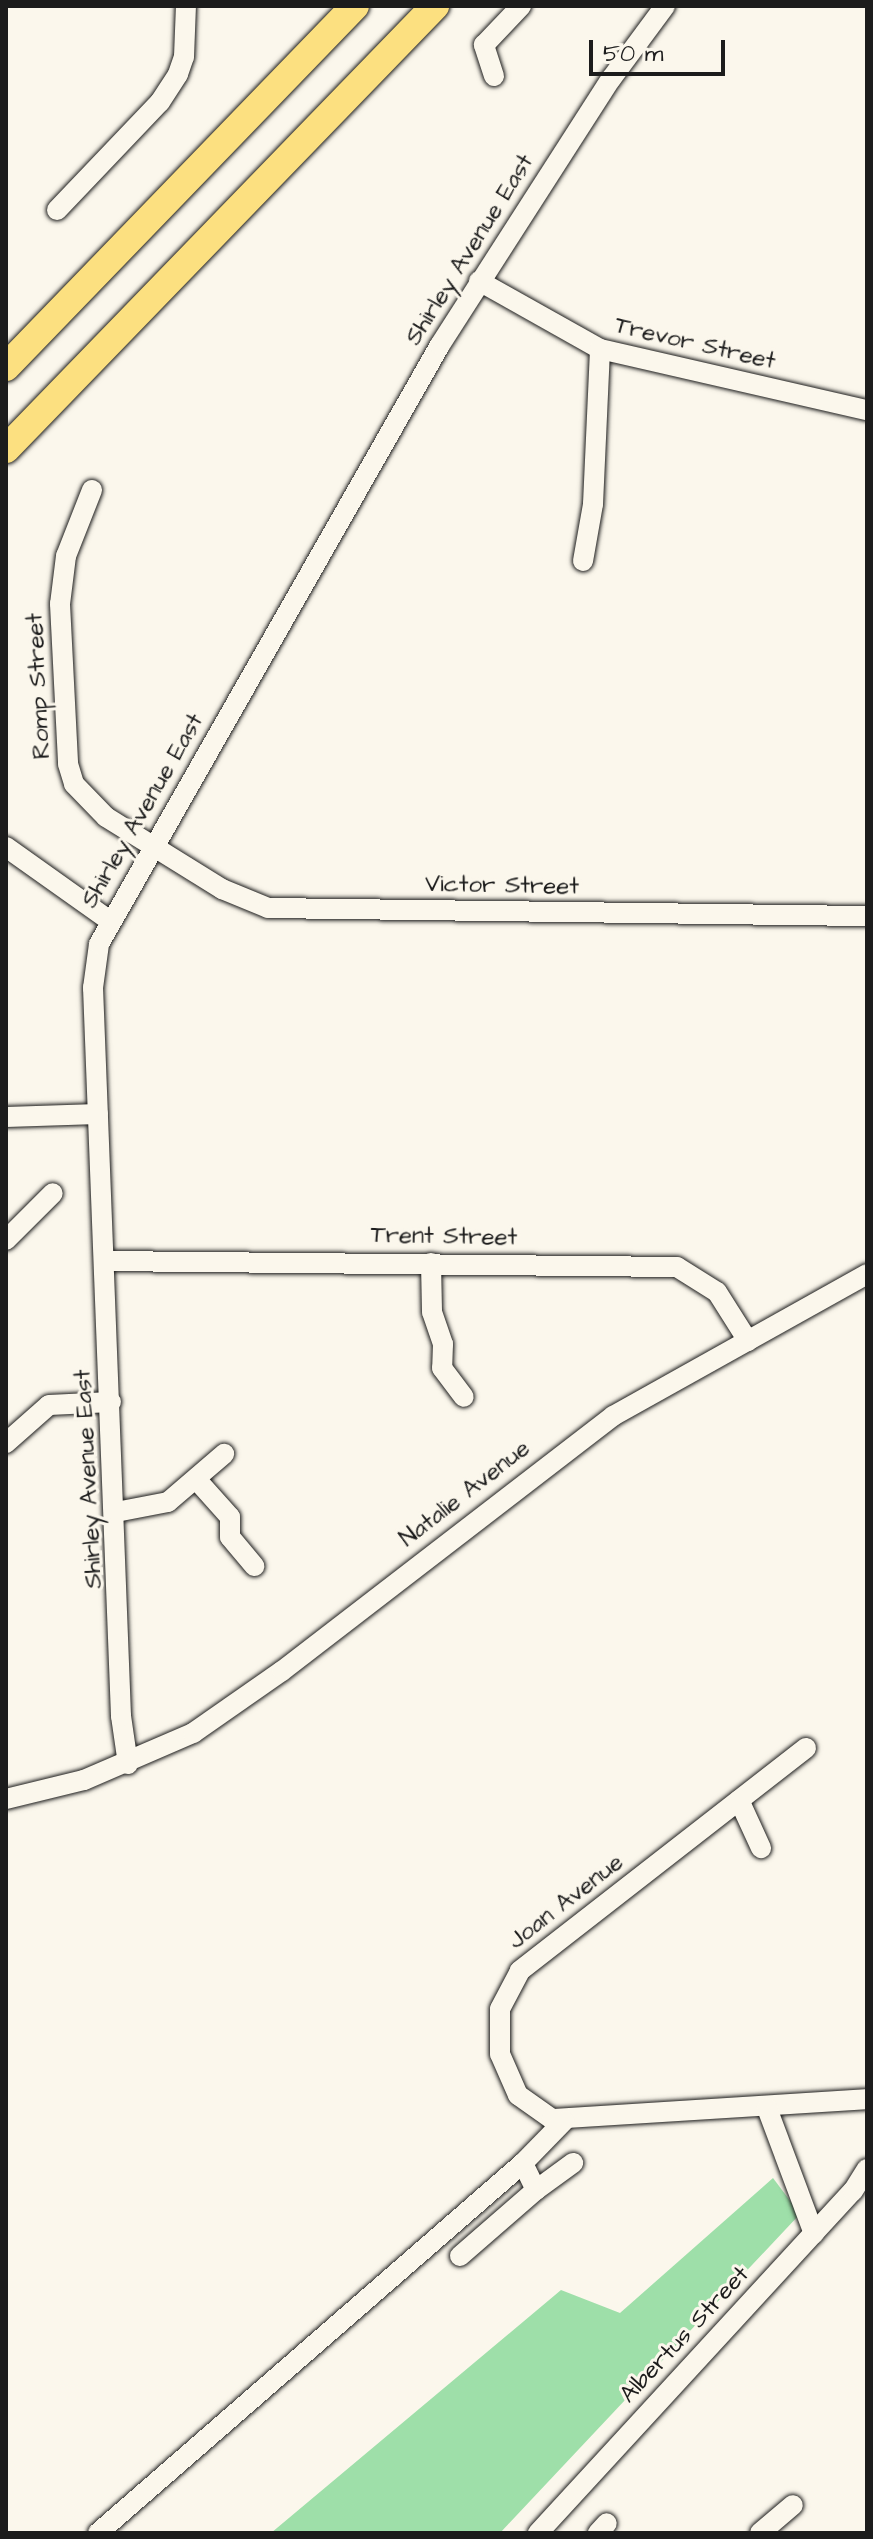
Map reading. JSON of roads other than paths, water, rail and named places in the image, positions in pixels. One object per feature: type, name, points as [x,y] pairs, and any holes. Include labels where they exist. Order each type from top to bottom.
[{"type":"highway","points":[[6,367],[355,6]]},
{"type":"highway","points":[[6,449],[435,6]]},
{"type":"highway","points":[[256,191],[321,135],[448,6]]},
{"type":"street","points":[[57,210],[172,83],[184,57],[186,6]]},
{"type":"street","points":[[494,76],[484,45],[521,6]]},
{"type":"street","name":"Shirley Avenue East","points":[[128,1764],[121,1716],[116,1512],[93,988],[95,962],[110,921],[152,846],[479,281],[665,6]]},
{"type":"street","name":"Trevor Street","points":[[479,281],[600,349],[867,410]]},
{"type":"street","points":[[583,561],[594,490],[600,349]]},
{"type":"street","name":"Romp Street","points":[[92,490],[66,556],[62,585],[68,764],[82,796],[152,846]]},
{"type":"street","name":"Victor Street","points":[[152,846],[222,889],[268,908],[867,916]]},
{"type":"street","points":[[6,847],[110,921]]},
{"type":"street","points":[[6,1117],[98,1114]]},
{"type":"street","points":[[6,1240],[53,1193]]},
{"type":"street","name":"Trent Street","points":[[105,1261],[677,1267],[717,1292],[748,1341]]},
{"type":"street","points":[[431,1263],[432,1312],[443,1344],[442,1368],[464,1397]]},
{"type":"street","name":"Natalie Avenue","points":[[6,1799],[128,1764],[193,1733],[269,1680],[613,1416],[858,1284],[867,1274]]},
{"type":"street","points":[[6,1443],[49,1405],[111,1402]]},
{"type":"street","points":[[116,1512],[168,1502],[224,1454]]},
{"type":"street","points":[[196,1479],[230,1517],[230,1537],[254,1566]]},
{"type":"street","name":"Joan Avenue","points":[[806,1748],[542,1951],[507,1989],[498,2022],[506,2073],[532,2108],[564,2121],[867,2099]]},
{"type":"street","points":[[739,1800],[761,1848]]},
{"type":"street","points":[[767,2108],[814,2234]]},
{"type":"street","points":[[98,2533],[523,2163],[564,2121]]},
{"type":"street","points":[[523,2163],[536,2190]]},
{"type":"street","points":[[460,2256],[536,2190],[573,2163]]},
{"type":"street","name":"Albertus Street","points":[[538,2533],[864,2181]]},
{"type":"street","points":[[760,2533],[793,2505]]}]
